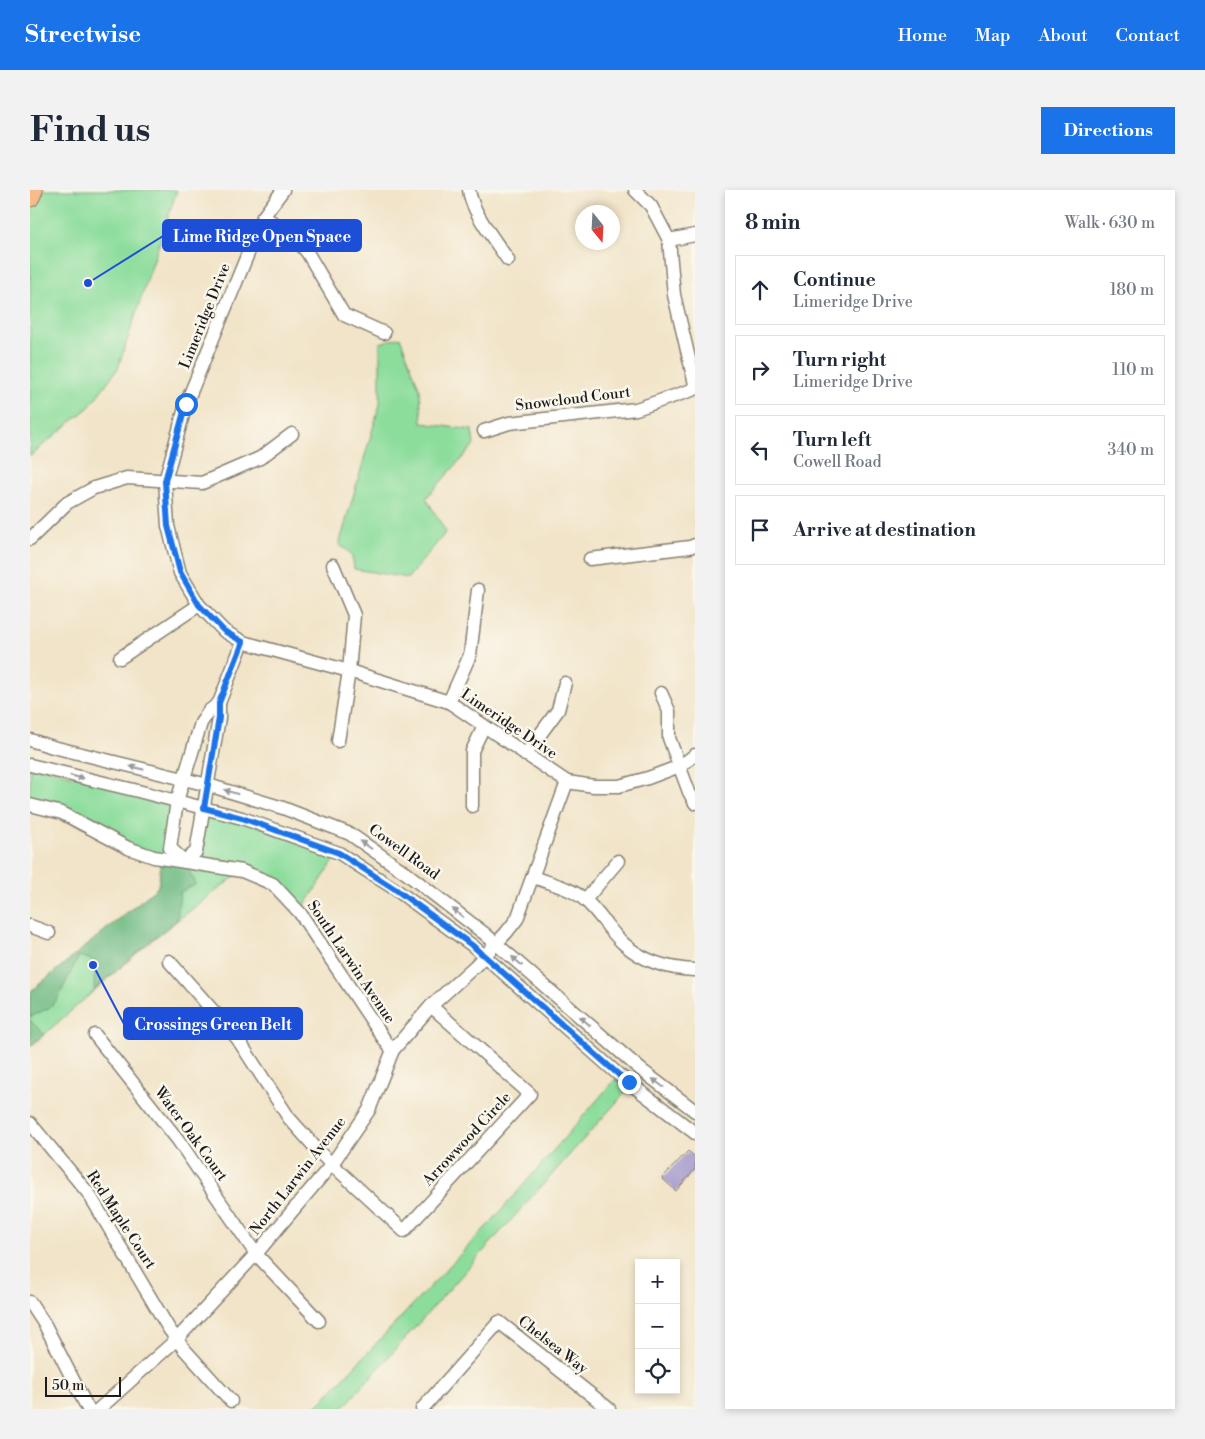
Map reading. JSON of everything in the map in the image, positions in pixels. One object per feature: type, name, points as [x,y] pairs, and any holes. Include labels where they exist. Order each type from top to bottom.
[{"type":"highway","points":[[30,197],[33,190]]},
{"type":"street","name":"Limeridge Drive","points":[[282,190],[263,217],[186,404],[165,481],[168,526],[180,572],[199,605],[224,631],[243,642],[349,671],[449,702],[567,782],[594,786],[619,786],[680,766],[695,755]]},
{"type":"street","points":[[469,190],[470,198],[485,225],[508,260]]},
{"type":"street","points":[[635,190],[651,206],[668,240],[674,295],[695,384]]},
{"type":"street","points":[[263,217],[289,231],[307,252],[344,315],[384,333]]},
{"type":"street","points":[[668,240],[695,235]]},
{"type":"street","name":"Snowcloud Court","points":[[484,431],[508,423],[636,410],[695,389]]},
{"type":"street","points":[[30,539],[67,503],[94,488],[127,478],[202,483],[260,458],[292,434]]},
{"type":"street","points":[[590,559],[695,545]]},
{"type":"street","points":[[333,565],[354,615],[349,671],[338,741]]},
{"type":"street","points":[[449,702],[470,654],[478,590]]},
{"type":"street","points":[[120,658],[199,605]]},
{"type":"street","points":[[219,703],[209,711],[201,723],[177,801],[170,848],[184,861],[196,852],[219,718],[219,703],[243,642]]},
{"type":"street","points":[[525,755],[558,710],[565,683]]},
{"type":"street","points":[[661,693],[669,711],[669,738],[689,792],[695,802]]},
{"type":"street","points":[[472,806],[472,751],[484,726]]},
{"type":"street","name":"Cowell Road","points":[[30,740],[208,785],[283,808],[350,834],[406,872],[496,944],[640,1069],[695,1111]]},
{"type":"street","points":[[30,765],[242,818],[339,853],[395,889],[484,956],[619,1075],[695,1133]]},
{"type":"street","name":"North Larwin Avenue","points":[[99,1409],[177,1339],[256,1254],[332,1164],[369,1110],[393,1050],[431,1006],[496,944],[517,919],[567,782]]},
{"type":"street","name":"South Larwin Avenue","points":[[30,805],[62,813],[128,848],[154,857],[242,871],[273,884],[300,913],[382,1037],[393,1050]]},
{"type":"street","points":[[585,900],[618,861]]},
{"type":"street","points":[[532,876],[565,889],[585,900],[624,944],[642,957],[680,970],[695,970]]},
{"type":"street","points":[[30,926],[49,933]]},
{"type":"street","points":[[169,961],[237,1038],[290,1118],[322,1156],[332,1164]]},
{"type":"street","name":"Arrowwood Circle","points":[[332,1164],[404,1231],[530,1094],[431,1006]]},
{"type":"street","name":"Water Oak Court","points":[[95,1035],[178,1140],[256,1254],[319,1321]]},
{"type":"street","name":"Red Maple Court","points":[[30,1123],[89,1194],[169,1329],[231,1401]]},
{"type":"street","points":[[30,1302],[45,1326],[88,1409]]},
{"type":"street","name":"Chelsea Way","points":[[428,1407],[498,1322],[609,1409]]},
{"type":"green space","points":[[33,190],[177,190],[118,368],[89,407],[30,456],[30,197]]},
{"type":"green space","points":[[400,337],[420,390],[422,423],[472,430],[474,445],[426,498],[446,532],[408,578],[354,569],[350,554],[339,545],[380,404],[380,343]]},
{"type":"green space","points":[[30,765],[177,801],[170,848],[184,860],[196,852],[205,808],[339,853],[300,913],[273,884],[242,871],[153,939],[30,1047],[30,992],[158,887],[162,858],[30,805]]},
{"type":"green space","points":[[162,857],[184,861],[196,884],[180,892],[177,920],[94,990],[95,961],[79,956],[57,1000],[49,1008],[30,1017],[30,992],[158,887]]},
{"type":"green space","points":[[30,1020],[44,1034],[30,1047]]},
{"type":"green space","points":[[619,1075],[632,1085],[342,1409],[312,1409],[319,1404],[492,1221]]},
{"type":"building","points":[[688,1151],[695,1157],[695,1169],[676,1191],[662,1178]]},
{"type":"place","name":"Lime Ridge Open Space","points":[[88,283]]},
{"type":"place","name":"Crossings Green Belt","points":[[93,965]]},
{"type":"route","points":[[186,404],[165,481],[168,526],[180,572],[199,605],[224,631],[243,642],[219,703],[219,718],[204,808],[242,818],[339,853],[395,889],[473,946],[629,1082]]}]
